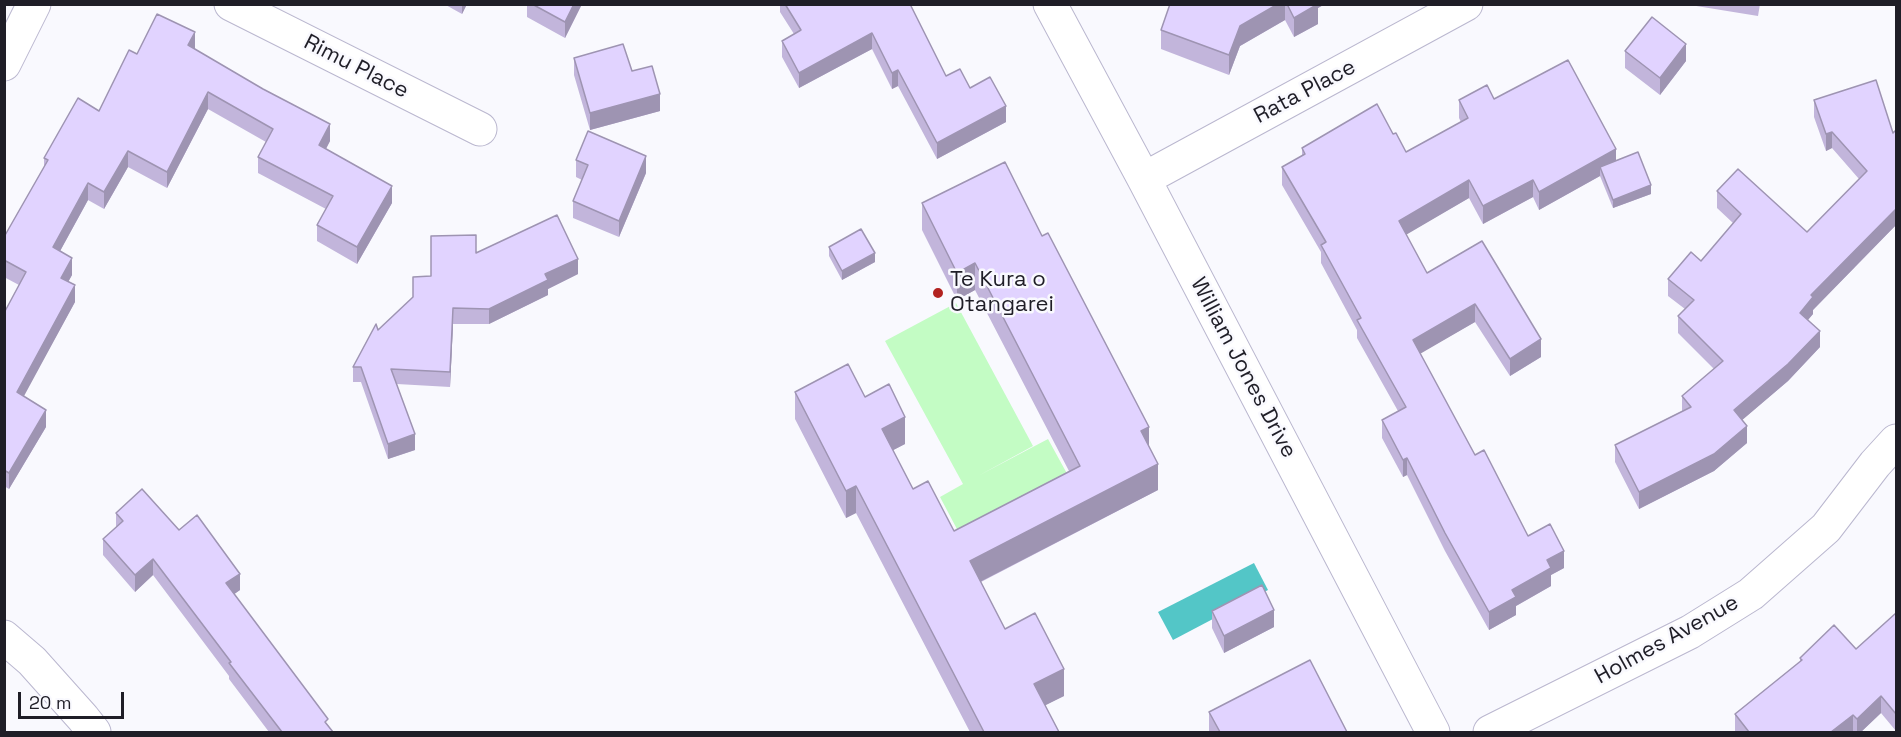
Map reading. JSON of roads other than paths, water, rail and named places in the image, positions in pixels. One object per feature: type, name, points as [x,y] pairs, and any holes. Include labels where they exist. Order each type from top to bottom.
[{"type":"street","points":[[4,64],[34,4]]},
{"type":"street","name":"Rimu Place","points":[[231,4],[480,129]]},
{"type":"street","name":"William Jones Drive","points":[[1050,4],[1433,732]]},
{"type":"street","name":"Rata Place","points":[[1144,179],[1466,4]]},
{"type":"street","name":"Holmes Avenue","points":[[1490,732],[1690,632],[1751,594],[1826,528],[1896,441]]},
{"type":"street","points":[[4,637],[32,661],[94,732]]},
{"type":"water","points":[[1254,563],[1268,590],[1173,640],[1158,612]]},
{"type":"place","name":"Te Kura o Otangarei","points":[[938,293]]}]
